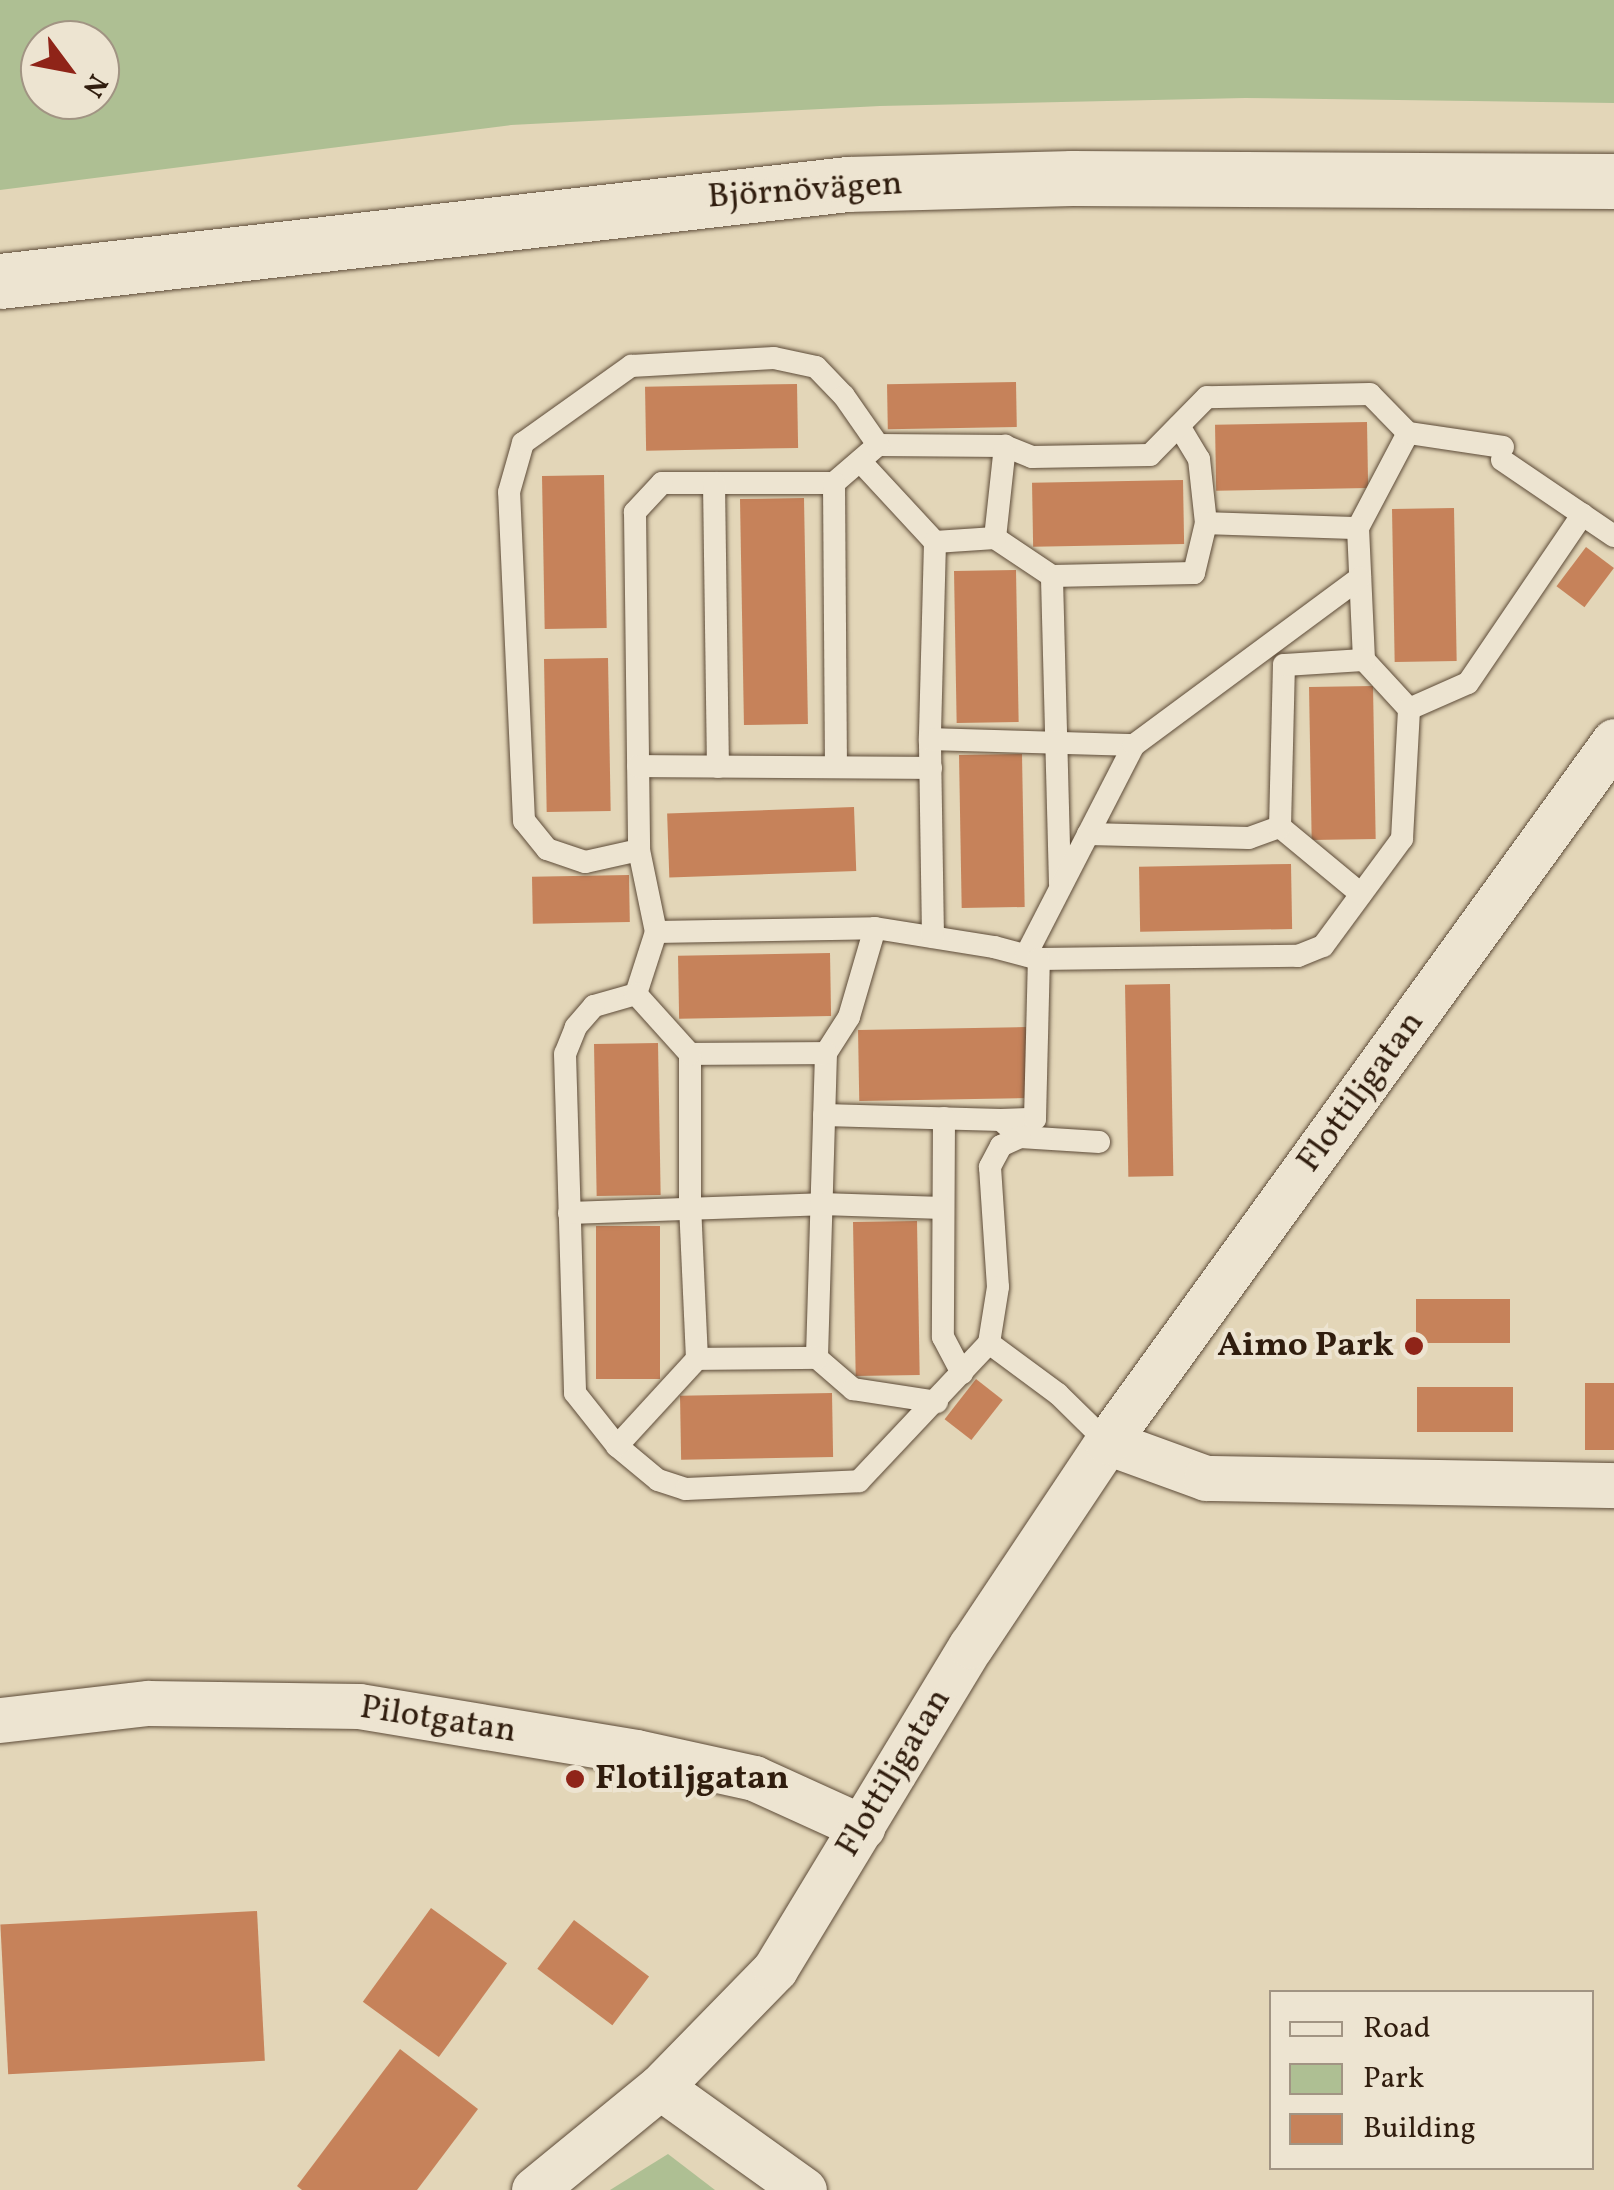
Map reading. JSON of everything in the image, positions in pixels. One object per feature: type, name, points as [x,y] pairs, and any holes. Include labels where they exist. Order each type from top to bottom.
[{"type":"main road","name":"Björnövägen","points":[[0,281],[848,184],[1072,178],[1614,181]]},
{"type":"street","name":"Flottiljgatan","points":[[534,2190],[660,2087],[775,1969],[971,1646],[1107,1442],[1614,742]]},
{"type":"street","points":[[1107,1442],[1206,1478],[1614,1484]]},
{"type":"street","name":"Pilotgatan","points":[[0,1720],[148,1703],[359,1706],[636,1752],[754,1778],[862,1827]]},
{"type":"street","points":[[660,2087],[804,2190]]},
{"type":"lane","points":[[640,850],[585,862],[547,849],[524,821],[509,492],[523,444],[631,366],[774,358],[816,368],[844,396],[878,445]]},
{"type":"lane","points":[[636,994],[656,932],[640,850],[635,512],[662,483],[834,483],[878,445],[1005,446],[1032,457],[1150,455],[1207,398],[1370,394],[1408,434],[1502,454],[1614,536]]},
{"type":"lane","points":[[934,542],[995,538],[1052,576],[1194,572],[1206,523],[1198,458],[1179,426]]},
{"type":"lane","points":[[656,932],[875,928],[1032,957],[1298,956],[1323,946],[1402,839],[1410,708],[1364,660],[1358,528],[1408,434]]},
{"type":"lane","points":[[995,538],[1005,446]]},
{"type":"lane","points":[[860,462],[934,542],[930,739],[934,938]]},
{"type":"lane","points":[[834,483],[836,767]]},
{"type":"lane","points":[[714,484],[718,767]]},
{"type":"lane","points":[[1410,708],[1468,684],[1583,514]]},
{"type":"lane","points":[[1206,523],[1358,528]]},
{"type":"lane","points":[[1052,576],[1060,890]]},
{"type":"lane","points":[[824,1115],[1034,1119],[1032,957],[1060,890],[1134,744],[1360,578]]},
{"type":"lane","points":[[1269,645],[1284,665],[1280,827]]},
{"type":"lane","points":[[1284,665],[1364,660]]},
{"type":"lane","points":[[930,739],[1134,744]]},
{"type":"lane","points":[[638,766],[931,768]]},
{"type":"lane","points":[[1280,827],[1361,894]]},
{"type":"lane","points":[[1088,834],[1249,838],[1280,827]]},
{"type":"lane","points":[[817,1358],[826,1053],[849,1018],[875,928]]},
{"type":"lane","points":[[618,1446],[697,1359],[690,1207],[690,1054],[636,994]]},
{"type":"lane","points":[[636,994],[594,1006],[576,1027],[565,1054],[575,1393],[618,1446],[658,1480],[686,1490],[859,1481],[937,1402],[989,1342],[998,1287],[990,1167],[1002,1146],[1020,1138],[1099,1142]]},
{"type":"lane","points":[[690,1054],[826,1053]]},
{"type":"lane","points":[[944,1118],[943,1337],[962,1374]]},
{"type":"lane","points":[[1002,1120],[1020,1138]]},
{"type":"lane","points":[[569,1214],[821,1204],[943,1208]]},
{"type":"lane","points":[[989,1342],[1058,1394],[1107,1442]]},
{"type":"lane","points":[[697,1359],[817,1358],[853,1389],[937,1402]]},
{"type":"green space","points":[[0,0],[1614,0],[1614,103],[1245,98],[880,106],[511,125],[0,190]]},
{"type":"green space","points":[[668,2154],[715,2190],[610,2190]]},
{"type":"building","points":[[1016,382],[1017,427],[888,429],[887,384]]},
{"type":"building","points":[[797,384],[798,448],[646,451],[645,387]]},
{"type":"building","points":[[1367,422],[1368,488],[1216,491],[1215,425]]},
{"type":"building","points":[[604,475],[607,628],[545,629],[542,476]]},
{"type":"building","points":[[1183,480],[1184,544],[1033,547],[1032,483]]},
{"type":"building","points":[[804,498],[808,724],[744,725],[740,499]]},
{"type":"building","points":[[1454,508],[1457,661],[1395,662],[1392,509]]},
{"type":"building","points":[[1586,547],[1614,568],[1584,607],[1557,586]]},
{"type":"building","points":[[1016,570],[1019,722],[957,723],[954,571]]},
{"type":"building","points":[[608,658],[611,811],[547,812],[544,659]]},
{"type":"building","points":[[1373,686],[1376,839],[1312,840],[1309,687]]},
{"type":"building","points":[[1022,754],[1025,907],[962,908],[959,755]]},
{"type":"building","points":[[854,807],[856,871],[669,877],[667,814]]},
{"type":"building","points":[[1291,864],[1292,929],[1140,932],[1139,867]]},
{"type":"building","points":[[629,875],[630,922],[533,924],[532,877]]},
{"type":"building","points":[[830,953],[831,1016],[679,1019],[678,956]]},
{"type":"building","points":[[1170,984],[1173,1176],[1128,1177],[1125,985]]},
{"type":"building","points":[[1026,1027],[1027,1098],[859,1101],[858,1030]]},
{"type":"building","points":[[658,1043],[661,1195],[597,1196],[594,1044]]},
{"type":"building","points":[[917,1221],[920,1375],[856,1376],[853,1222]]},
{"type":"building","points":[[596,1226],[660,1226],[660,1379],[596,1379]]},
{"type":"building","points":[[1416,1299],[1510,1299],[1510,1343],[1416,1343]]},
{"type":"building","points":[[976,1379],[1003,1400],[971,1440],[945,1419]]},
{"type":"building","points":[[1585,1383],[1614,1383],[1614,1450],[1585,1450]]},
{"type":"building","points":[[1417,1387],[1513,1387],[1513,1432],[1417,1432]]},
{"type":"building","points":[[832,1393],[833,1457],[681,1460],[680,1396]]},
{"type":"building","points":[[431,1908],[507,1963],[439,2057],[363,2002]]},
{"type":"building","points":[[257,1911],[265,2061],[8,2074],[0,1924]]},
{"type":"building","points":[[574,1920],[649,1977],[612,2025],[537,1969]]},
{"type":"building","points":[[400,2049],[478,2109],[417,2190],[302,2190],[297,2186]]},
{"type":"place","name":"Aimo Park","points":[[1414,1346]]},
{"type":"place","name":"Flotiljgatan","points":[[575,1779]]}]
